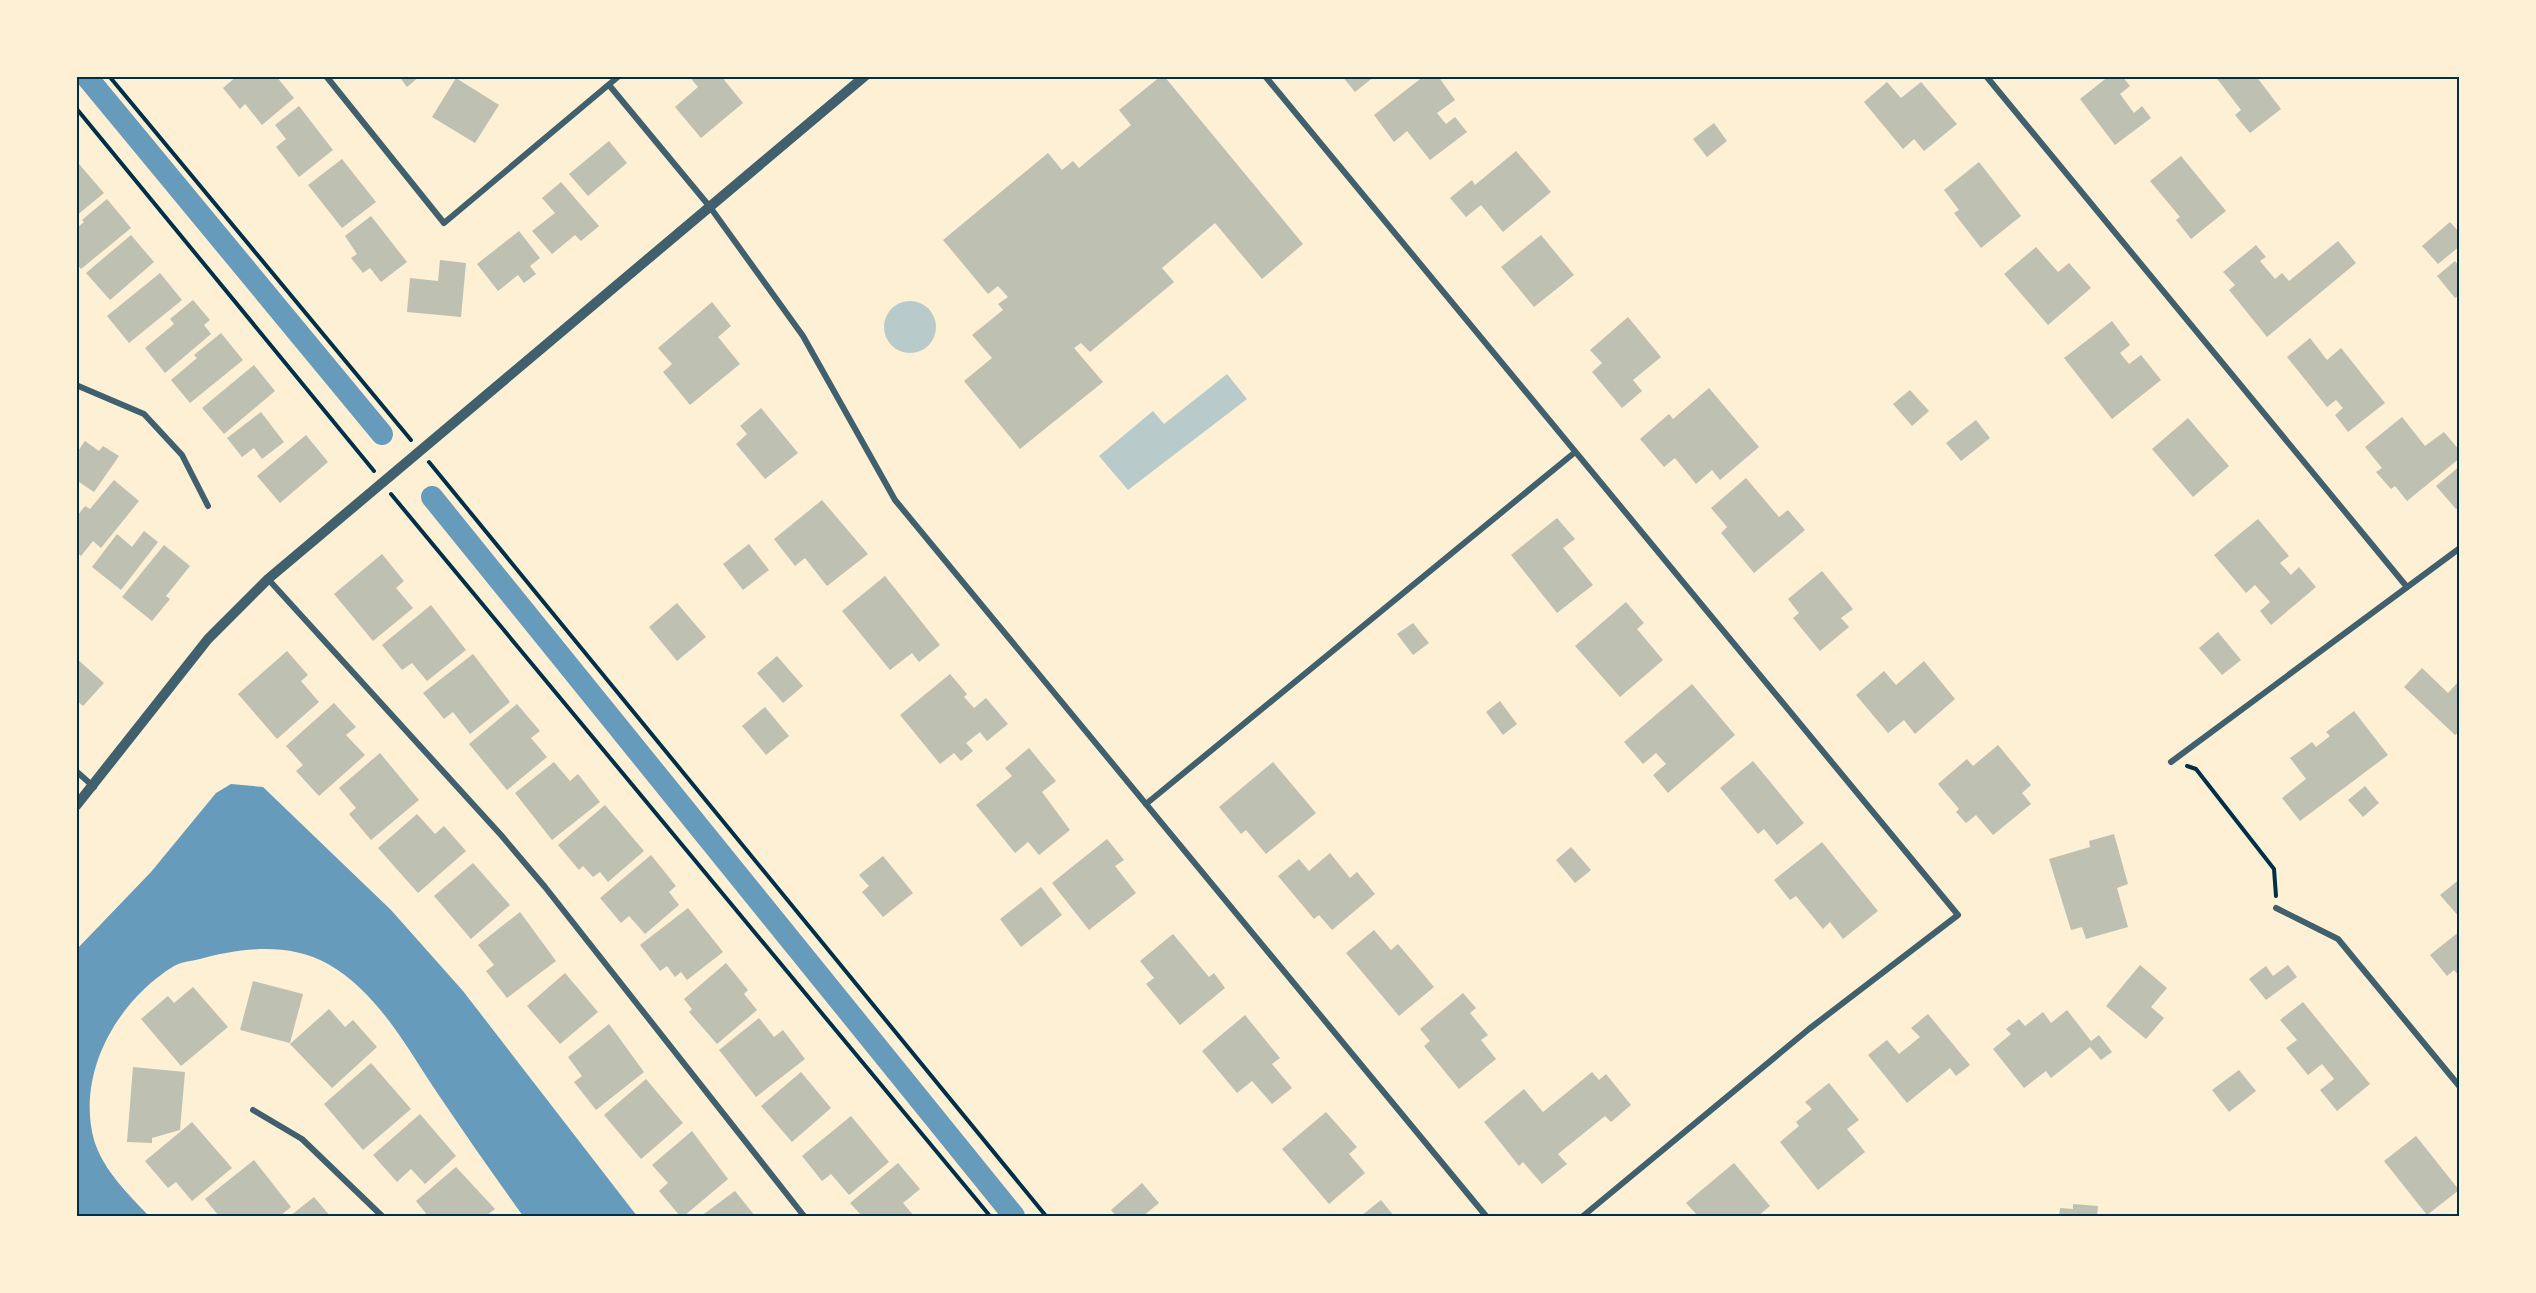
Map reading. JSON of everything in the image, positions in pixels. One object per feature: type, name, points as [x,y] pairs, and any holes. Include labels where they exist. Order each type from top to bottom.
[{"type":"street","points":[[326,76],[444,223],[619,76]]},
{"type":"street","points":[[76,806],[94,787],[208,639],[268,579],[865,76]]},
{"type":"street","points":[[1265,76],[1574,453],[1958,915],[1809,1029],[1583,1216]]},
{"type":"street","points":[[1986,76],[2407,587]]},
{"type":"street","points":[[609,84],[710,207],[803,336],[895,500],[1486,1216]]},
{"type":"street","points":[[76,385],[144,414],[182,455],[208,506]]},
{"type":"street","points":[[1146,804],[1574,453]]},
{"type":"street","points":[[2171,762],[2460,548]]},
{"type":"street","points":[[268,579],[501,835],[545,887],[804,1216]]},
{"type":"street","points":[[76,771],[94,787]]},
{"type":"street","points":[[2276,909],[2338,939],[2460,1087]]},
{"type":"street","points":[[253,1110],[302,1139],[382,1216]]},
{"type":"path","points":[[109,76],[417,454],[1046,1216]]},
{"type":"path","points":[[76,108],[387,480],[990,1216]]},
{"type":"path","points":[[2171,762],[2196,769],[2274,869],[2276,909]]},
{"type":"shaded area","points":[[905,301],[915,301],[929,308],[936,327],[929,346],[915,353],[905,353],[895,349],[888,342],[884,332],[884,322],[888,312],[895,305]]},
{"type":"shaded area","points":[[1227,374],[1247,399],[1128,490],[1099,456],[1153,411],[1164,424]]},
{"type":"water","points":[[231,784],[263,787],[391,910],[463,991],[637,1216],[523,1216],[404,1042],[363,990],[328,964],[313,957],[297,952],[264,949],[231,952],[177,965],[153,981],[119,1019],[96,1065],[91,1089],[90,1115],[94,1140],[104,1162],[117,1181],[149,1216],[77,1216],[77,949],[151,872],[216,793]]},
{"type":"building","points":[[237,76],[276,76],[294,98],[262,125],[245,104],[240,109],[223,88]]},
{"type":"building","points":[[399,76],[420,76],[407,87]]},
{"type":"building","points":[[689,76],[721,76],[743,103],[701,138],[675,107],[698,87]]},
{"type":"building","points":[[1161,76],[1164,76],[1303,244],[1262,279],[1215,223],[1162,268],[1174,282],[1090,352],[1081,343],[1074,348],[1103,382],[1020,449],[964,381],[992,358],[972,335],[1003,310],[998,304],[1008,297],[998,286],[988,294],[943,240],[1048,153],[1062,170],[1073,161],[1079,168],[1131,125],[1119,110]]},
{"type":"building","points":[[1342,76],[1375,76],[1355,92]]},
{"type":"building","points":[[1424,76],[1438,76],[1455,100],[1437,113],[1446,124],[1455,117],[1467,132],[1430,160],[1407,131],[1394,142],[1374,115]]},
{"type":"building","points":[[2109,76],[2122,76],[2130,86],[2120,94],[2134,113],[2142,106],[2151,118],[2115,145],[2080,99]]},
{"type":"building","points":[[2215,76],[2256,76],[2281,109],[2250,133],[2235,115],[2241,110]]},
{"type":"building","points":[[456,78],[499,105],[475,143],[432,117]]},
{"type":"building","points":[[1887,82],[1901,98],[1921,82],[1957,124],[1924,151],[1914,139],[1903,149],[1864,102]]},
{"type":"building","points":[[299,106],[333,150],[299,177],[276,147],[286,139],[275,125]]},
{"type":"building","points":[[1714,123],[1727,141],[1707,157],[1693,139]]},
{"type":"building","points":[[609,141],[627,163],[588,196],[569,174]]},
{"type":"building","points":[[1516,151],[1551,192],[1503,232],[1481,205],[1466,217],[1450,198],[1472,180],[1475,185]]},
{"type":"building","points":[[2181,156],[2226,211],[2191,239],[2176,220],[2180,217],[2150,181]]},
{"type":"building","points":[[342,159],[376,202],[342,228],[308,185]]},
{"type":"building","points":[[1979,162],[2021,216],[1981,248],[1954,213],[1959,210],[1944,190]]},
{"type":"building","points":[[79,164],[104,193],[76,216],[76,166]]},
{"type":"building","points":[[561,182],[599,226],[581,241],[575,235],[552,254],[532,231],[555,213],[542,198]]},
{"type":"building","points":[[107,199],[131,228],[81,269],[76,263],[76,229],[84,222],[82,220]]},
{"type":"building","points":[[371,216],[407,262],[381,282],[370,268],[363,273],[351,258],[357,254],[345,236]]},
{"type":"building","points":[[2450,222],[2460,233],[2460,246],[2438,264],[2422,246]]},
{"type":"building","points":[[519,231],[540,258],[530,266],[536,274],[524,283],[518,275],[498,291],[477,264]]},
{"type":"building","points":[[131,235],[154,262],[110,300],[86,273]]},
{"type":"building","points":[[1541,235],[1574,275],[1534,307],[1501,267]]},
{"type":"building","points":[[2338,241],[2356,263],[2267,337],[2229,290],[2235,285],[2223,272],[2256,245],[2266,257],[2260,261],[2275,279],[2282,273],[2289,281]]},
{"type":"building","points":[[2036,247],[2058,272],[2069,263],[2091,288],[2048,325],[2004,274]]},
{"type":"building","points":[[440,260],[466,263],[461,317],[407,312],[410,278],[438,281]]},
{"type":"building","points":[[2455,261],[2460,267],[2460,295],[2455,298],[2437,276]]},
{"type":"building","points":[[160,273],[182,300],[129,343],[107,316]]},
{"type":"building","points":[[193,300],[210,320],[204,325],[211,334],[165,373],[145,348],[174,324],[170,319]]},
{"type":"building","points":[[712,302],[731,326],[718,337],[740,364],[690,405],[663,372],[672,364],[658,348]]},
{"type":"building","points":[[1628,317],[1661,357],[1633,380],[1642,391],[1622,408],[1592,372],[1602,363],[1590,350]]},
{"type":"building","points":[[2112,321],[2130,345],[2120,353],[2129,364],[2141,355],[2161,380],[2112,419],[2064,358]]},
{"type":"building","points":[[221,333],[243,360],[190,403],[171,380],[197,358],[194,355]]},
{"type":"building","points":[[2310,338],[2327,360],[2341,348],[2385,403],[2348,432],[2335,415],[2343,408],[2336,400],[2327,407],[2287,357]]},
{"type":"building","points":[[254,365],[275,391],[224,434],[202,408]]},
{"type":"building","points":[[1709,388],[1759,447],[1720,480],[1712,470],[1696,484],[1675,458],[1664,467],[1640,439],[1669,414],[1673,419]]},
{"type":"building","points":[[1910,390],[1929,411],[1912,426],[1893,404]]},
{"type":"building","points":[[761,408],[798,453],[765,479],[736,444],[747,434],[740,426]]},
{"type":"building","points":[[261,412],[284,442],[262,459],[254,448],[242,457],[227,438]]},
{"type":"building","points":[[2402,417],[2425,446],[2444,432],[2460,451],[2460,458],[2407,501],[2395,486],[2391,489],[2376,472],[2382,468],[2365,447]]},
{"type":"building","points":[[2188,418],[2229,466],[2193,497],[2152,449]]},
{"type":"building","points":[[1976,420],[1990,438],[1961,461],[1946,443]]},
{"type":"building","points":[[306,435],[328,462],[280,503],[257,476]]},
{"type":"building","points":[[85,441],[99,451],[103,446],[119,456],[94,492],[76,480],[76,454]]},
{"type":"building","points":[[2460,466],[2460,506],[2456,509],[2436,486]]},
{"type":"building","points":[[1746,478],[1779,517],[1788,510],[1805,530],[1754,573],[1721,533],[1727,527],[1711,508]]},
{"type":"building","points":[[114,480],[139,501],[101,548],[93,541],[81,556],[76,552],[76,517],[85,506],[90,509]]},
{"type":"building","points":[[822,500],[868,554],[827,586],[805,558],[795,566],[774,539]]},
{"type":"building","points":[[1557,518],[1575,539],[1563,548],[1593,585],[1557,613],[1511,555]]},
{"type":"building","points":[[2258,519],[2289,556],[2280,563],[2291,575],[2299,567],[2316,587],[2271,625],[2260,611],[2270,602],[2255,585],[2246,593],[2214,555]]},
{"type":"building","points":[[144,531],[158,542],[121,590],[92,567],[117,534],[132,547]]},
{"type":"building","points":[[749,544],[769,570],[743,590],[723,564]]},
{"type":"building","points":[[164,545],[190,566],[166,596],[170,599],[152,621],[122,597]]},
{"type":"building","points":[[382,554],[404,581],[396,588],[413,608],[373,641],[334,594]]},
{"type":"building","points":[[1822,571],[1853,609],[1841,618],[1849,627],[1820,651],[1793,618],[1799,613],[1788,599]]},
{"type":"building","points":[[885,576],[940,645],[919,662],[912,653],[890,670],[842,611]]},
{"type":"building","points":[[1626,602],[1644,623],[1637,629],[1663,660],[1620,697],[1575,646]]},
{"type":"building","points":[[677,603],[706,637],[677,661],[649,627]]},
{"type":"building","points":[[431,605],[466,650],[427,681],[412,663],[402,670],[382,645]]},
{"type":"building","points":[[1413,623],[1429,643],[1413,655],[1397,634]]},
{"type":"building","points":[[2218,632],[2241,660],[2222,675],[2199,648]]},
{"type":"building","points":[[287,651],[308,675],[301,681],[319,702],[277,739],[238,694]]},
{"type":"building","points":[[473,654],[510,702],[470,734],[453,712],[444,719],[423,693]]},
{"type":"building","points":[[777,656],[803,686],[783,703],[757,673]]},
{"type":"building","points":[[76,658],[104,683],[83,706],[76,700]]},
{"type":"building","points":[[1924,661],[1955,699],[1915,734],[1904,720],[1888,733],[1856,695],[1884,671],[1896,685]]},
{"type":"building","points":[[2422,668],[2448,693],[2460,680],[2460,731],[2455,735],[2404,687]]},
{"type":"building","points":[[950,674],[967,694],[964,697],[974,708],[986,698],[1008,724],[987,741],[980,732],[966,743],[973,751],[961,761],[954,753],[940,764],[900,715]]},
{"type":"building","points":[[1692,684],[1735,735],[1668,793],[1653,775],[1666,764],[1656,753],[1643,764],[1624,742]]},
{"type":"building","points":[[1500,701],[1517,724],[1503,735],[1486,712]]},
{"type":"building","points":[[334,703],[356,727],[346,735],[365,755],[319,796],[296,771],[303,765],[286,746]]},
{"type":"building","points":[[517,704],[540,731],[531,738],[547,757],[507,790],[469,744]]},
{"type":"building","points":[[765,707],[789,736],[766,755],[742,726]]},
{"type":"building","points":[[2354,711],[2388,755],[2300,821],[2282,798],[2306,779],[2290,758],[2312,742],[2316,747],[2330,736],[2326,732]]},
{"type":"building","points":[[1998,745],[2031,785],[2022,793],[2031,804],[1993,835],[1976,815],[1966,823],[1956,812],[1959,809],[1938,784],[1967,759],[1973,766]]},
{"type":"building","points":[[1029,748],[1056,781],[1042,792],[1070,830],[1039,855],[1028,842],[1015,853],[976,805],[1012,776],[1005,768]]},
{"type":"building","points":[[380,753],[419,800],[371,840],[349,814],[356,808],[339,788]]},
{"type":"building","points":[[1753,761],[1804,823],[1777,845],[1764,829],[1758,834],[1720,788]]},
{"type":"building","points":[[554,762],[570,781],[578,774],[600,802],[552,840],[515,793]]},
{"type":"building","points":[[1273,762],[1316,813],[1266,854],[1246,830],[1241,834],[1219,807]]},
{"type":"building","points":[[2365,786],[2379,803],[2363,817],[2348,800]]},
{"type":"building","points":[[605,805],[644,851],[608,882],[600,872],[593,877],[583,866],[579,870],[558,845]]},
{"type":"building","points":[[417,814],[435,834],[444,826],[466,851],[418,893],[378,848]]},
{"type":"building","points":[[2114,834],[2128,884],[2117,888],[2128,927],[2086,939],[2082,927],[2071,930],[2049,859],[2090,847],[2089,841]]},
{"type":"building","points":[[1107,839],[1124,860],[1115,866],[1136,893],[1089,930],[1052,883]]},
{"type":"building","points":[[1822,842],[1878,911],[1843,939],[1830,922],[1823,929],[1796,896],[1790,900],[1774,880]]},
{"type":"building","points":[[1571,847],[1591,870],[1575,883],[1556,860]]},
{"type":"building","points":[[1330,853],[1350,878],[1357,872],[1375,894],[1332,930],[1319,915],[1314,919],[1278,876],[1299,859],[1309,871]]},
{"type":"building","points":[[651,855],[676,886],[669,892],[679,905],[645,934],[629,916],[621,923],[600,898]]},
{"type":"building","points":[[883,856],[913,893],[883,917],[862,892],[869,886],[859,875]]},
{"type":"building","points":[[473,863],[510,905],[471,939],[434,896]]},
{"type":"building","points":[[2460,879],[2460,918],[2440,895]]},
{"type":"building","points":[[1041,887],[1062,915],[1021,947],[1000,919]]},
{"type":"building","points":[[688,908],[723,952],[687,980],[681,972],[675,977],[667,966],[660,971],[640,945]]},
{"type":"building","points":[[520,912],[556,961],[507,998],[486,971],[494,965],[478,945]]},
{"type":"building","points":[[1374,930],[1391,950],[1398,944],[1434,987],[1399,1016],[1346,953]]},
{"type":"building","points":[[2460,931],[2460,977],[2454,970],[2447,976],[2430,955]]},
{"type":"building","points":[[1173,934],[1209,977],[1214,973],[1225,988],[1180,1025],[1146,984],[1154,978],[1140,961]]},
{"type":"building","points":[[726,963],[748,990],[744,994],[757,1010],[717,1044],[689,1012],[692,1009],[684,999]]},
{"type":"building","points":[[2140,965],[2167,988],[2151,1007],[2164,1018],[2146,1039],[2106,1006]]},
{"type":"building","points":[[2288,965],[2297,977],[2266,1000],[2249,979],[2266,966],[2273,976]]},
{"type":"building","points":[[565,973],[598,1012],[560,1044],[527,1006]]},
{"type":"building","points":[[253,981],[303,994],[290,1043],[240,1030]]},
{"type":"building","points":[[193,987],[228,1027],[181,1066],[141,1019],[168,996],[174,1003]]},
{"type":"building","points":[[1463,993],[1476,1008],[1470,1013],[1488,1035],[1481,1040],[1496,1059],[1459,1089],[1424,1046],[1430,1041],[1420,1029]]},
{"type":"building","points":[[2303,1002],[2370,1084],[2337,1111],[2320,1090],[2334,1079],[2322,1064],[2308,1075],[2286,1048],[2297,1040],[2280,1020]]},
{"type":"building","points":[[329,1009],[345,1027],[353,1020],[377,1047],[332,1088],[290,1044]]},
{"type":"building","points":[[2067,1010],[2091,1041],[2099,1035],[2112,1052],[2101,1060],[2090,1047],[2051,1078],[2046,1071],[2024,1088],[1993,1049],[2011,1034],[2006,1029],[2019,1019],[2025,1026],[2043,1012],[2051,1023]]},
{"type":"building","points":[[1928,1014],[1970,1065],[1956,1076],[1950,1068],[1907,1103],[1868,1055],[1887,1040],[1899,1054],[1920,1037],[1911,1028]]},
{"type":"building","points":[[1245,1015],[1280,1058],[1272,1064],[1292,1088],[1272,1104],[1252,1081],[1237,1093],[1202,1051]]},
{"type":"building","points":[[759,1018],[774,1037],[783,1030],[805,1059],[756,1097],[719,1050]]},
{"type":"building","points":[[609,1024],[644,1072],[596,1110],[574,1082],[582,1076],[568,1057]]},
{"type":"building","points":[[371,1063],[411,1109],[363,1150],[324,1104]]},
{"type":"building","points":[[133,1067],[185,1072],[180,1130],[152,1138],[152,1143],[127,1142]]},
{"type":"building","points":[[2239,1070],[2256,1091],[2229,1112],[2212,1090]]},
{"type":"building","points":[[801,1072],[831,1108],[792,1142],[761,1106]]},
{"type":"building","points":[[1592,1072],[1599,1080],[1606,1074],[1631,1105],[1611,1122],[1605,1116],[1558,1154],[1567,1164],[1542,1184],[1523,1162],[1519,1166],[1484,1122],[1524,1089],[1543,1112]]},
{"type":"building","points":[[646,1079],[683,1123],[641,1159],[604,1115]]},
{"type":"building","points":[[1829,1083],[1859,1120],[1847,1129],[1865,1152],[1818,1190],[1780,1142],[1799,1126],[1796,1122],[1812,1109],[1805,1102]]},
{"type":"building","points":[[1326,1112],[1357,1147],[1349,1154],[1365,1173],[1329,1204],[1282,1149]]},
{"type":"building","points":[[420,1114],[456,1156],[425,1184],[411,1169],[397,1182],[373,1155]]},
{"type":"building","points":[[851,1116],[889,1162],[849,1195],[831,1174],[822,1181],[802,1156]]},
{"type":"building","points":[[192,1122],[232,1168],[192,1201],[176,1182],[168,1188],[145,1161]]},
{"type":"building","points":[[692,1131],[728,1179],[684,1216],[680,1216],[659,1191],[668,1183],[652,1165]]},
{"type":"building","points":[[2416,1136],[2459,1190],[2427,1215],[2384,1161]]},
{"type":"building","points":[[254,1160],[291,1207],[280,1216],[219,1216],[205,1199]]},
{"type":"building","points":[[898,1163],[920,1189],[903,1203],[914,1216],[862,1216],[850,1203]]},
{"type":"building","points":[[1734,1163],[1770,1206],[1758,1216],[1698,1216],[1686,1203]]},
{"type":"building","points":[[456,1167],[495,1209],[486,1216],[428,1216],[416,1201]]},
{"type":"building","points":[[1142,1183],[1159,1203],[1143,1216],[1116,1216],[1111,1210]]},
{"type":"building","points":[[735,1191],[755,1216],[701,1216]]},
{"type":"building","points":[[314,1197],[330,1216],[290,1216]]},
{"type":"building","points":[[1381,1200],[1394,1216],[1361,1216]]},
{"type":"building","points":[[2073,1204],[2098,1206],[2097,1216],[2059,1216],[2060,1208],[2073,1209]]},
{"type":"waterway","points":[[86,76],[382,434]]},
{"type":"waterway","points":[[432,497],[1014,1216]]}]
